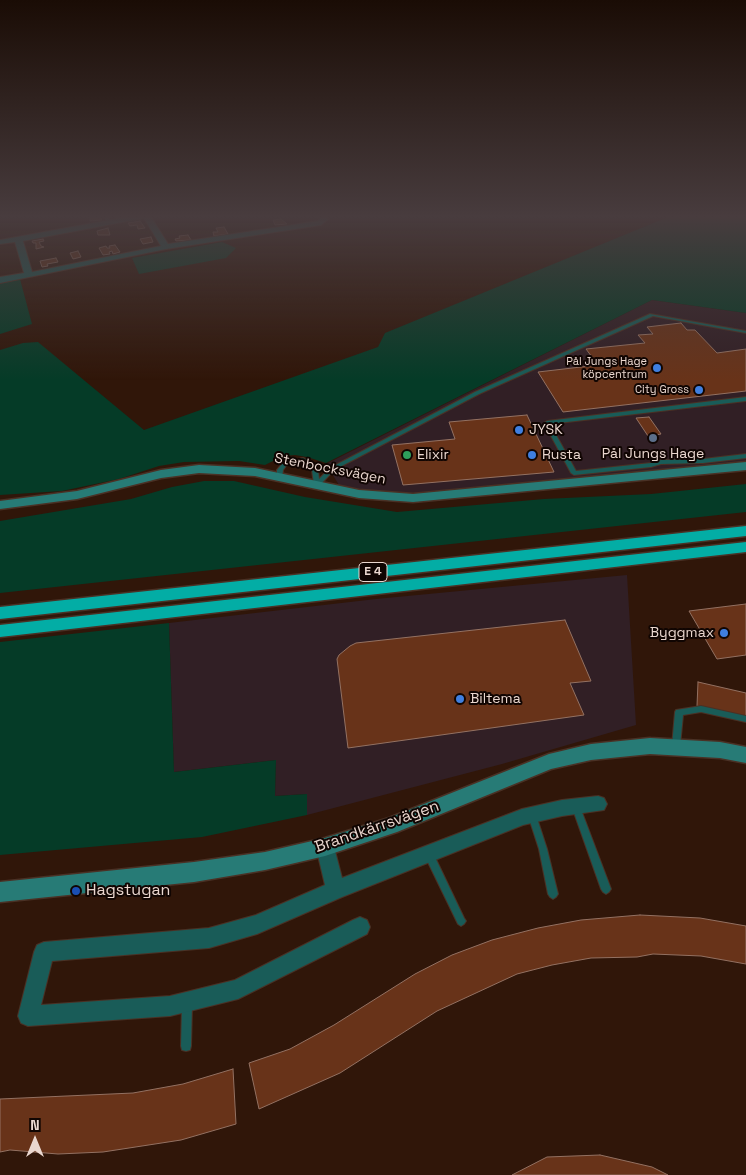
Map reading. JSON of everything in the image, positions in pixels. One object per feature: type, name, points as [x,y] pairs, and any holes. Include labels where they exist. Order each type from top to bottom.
[{"type":"highway","name":"E 4","points":[[0,613],[746,531]]},
{"type":"highway","name":"E 4","points":[[0,631],[746,547]]},
{"type":"street","points":[[27,270],[29,275]]},
{"type":"street","points":[[0,280],[54,270]]},
{"type":"street","name":"Stenbocksvägen","points":[[0,505],[77,495],[181,471],[233,469],[376,496],[413,498],[746,466]]},
{"type":"street","name":"Brandkärrsvägen","points":[[0,892],[194,872],[265,861],[324,847],[390,826],[549,762],[591,752],[650,746],[676,746],[746,755]]},
{"type":"street","points":[[360,927],[238,989],[170,1006],[28,1016],[44,952],[209,938],[257,924],[336,890],[532,814],[598,804]]},
{"type":"street","points":[[324,847],[336,890]]},
{"type":"lane","points":[[316,485],[332,469],[477,393],[652,315],[746,332]]},
{"type":"lane","points":[[746,399],[547,423],[574,473],[674,461],[702,461],[746,456]]},
{"type":"lane","points":[[280,477],[280,470],[284,465],[289,462],[302,460],[312,465],[315,470],[316,485]]},
{"type":"lane","points":[[674,461],[682,473]]},
{"type":"lane","points":[[676,746],[680,712],[702,709],[746,719]]},
{"type":"lane","points":[[576,806],[606,889]]},
{"type":"lane","points":[[532,814],[543,849],[553,894]]},
{"type":"lane","points":[[429,854],[461,921]]},
{"type":"lane","points":[[186,1046],[188,1002]]},
{"type":"shaded area","points":[[652,300],[746,313],[746,462],[427,493],[364,490],[339,485],[326,464]]},
{"type":"shaded area","points":[[627,575],[636,725],[502,764],[307,815],[306,794],[275,796],[276,760],[174,772],[169,623],[376,599]]},
{"type":"green space","points":[[137,270],[162,270],[139,274]]},
{"type":"green space","points":[[539,270],[746,270],[746,313],[652,300],[326,463],[295,455],[283,456],[265,465],[239,461],[184,462],[159,466],[119,479],[62,491],[0,495],[0,350],[23,343],[38,342],[144,430],[378,347],[385,333]]},
{"type":"green space","points":[[20,279],[32,324],[0,334],[0,282]]},
{"type":"green space","points":[[204,481],[234,481],[305,497],[397,512],[544,499],[651,494],[746,484],[746,512],[0,593],[0,521],[131,499],[172,487]]},
{"type":"green space","points":[[169,623],[174,772],[276,760],[275,796],[307,794],[307,815],[202,837],[0,855],[0,642]]},
{"type":"building","name":"Pål Jungs Hage köpcentrum","points":[[681,323],[687,330],[695,330],[717,353],[746,349],[746,391],[563,412],[538,372],[598,365],[586,349],[645,343],[638,335],[653,334],[647,327]]},
{"type":"building","points":[[527,415],[554,472],[403,485],[392,445],[455,439],[449,422]]},
{"type":"building","points":[[649,417],[661,434],[648,436],[636,418]]},
{"type":"building","name":"Byggmax","points":[[746,604],[746,655],[717,659],[689,611]]},
{"type":"building","name":"Biltema","points":[[565,620],[591,681],[570,683],[584,715],[348,748],[337,659],[350,646],[356,643]]},
{"type":"building","points":[[698,682],[746,693],[746,717],[697,706]]},
{"type":"building","points":[[640,915],[700,918],[746,926],[746,964],[701,956],[653,954],[637,957],[591,958],[517,974],[437,1011],[340,1073],[259,1109],[249,1063],[290,1049],[334,1025],[415,974],[452,955],[492,940],[538,928],[581,920]]},
{"type":"building","points":[[233,1069],[236,1124],[181,1140],[103,1152],[58,1154],[10,1150],[0,1152],[0,1099],[133,1093],[183,1084]]},
{"type":"building","points":[[600,1155],[652,1167],[668,1175],[512,1175],[547,1157]]},
{"type":"place","name":"Pål Jungs Hage köpcentrum","points":[[657,368]]},
{"type":"place","name":"City Gross","points":[[699,390]]},
{"type":"place","name":"JYSK","points":[[519,430]]},
{"type":"place","name":"Pål Jungs Hage","points":[[653,438]]},
{"type":"place","name":"Elixir","points":[[407,455]]},
{"type":"place","name":"Rusta","points":[[532,455]]},
{"type":"place","name":"Byggmax","points":[[724,633]]},
{"type":"place","name":"Biltema","points":[[460,699]]},
{"type":"place","name":"Hagstugan","points":[[76,891]]}]
